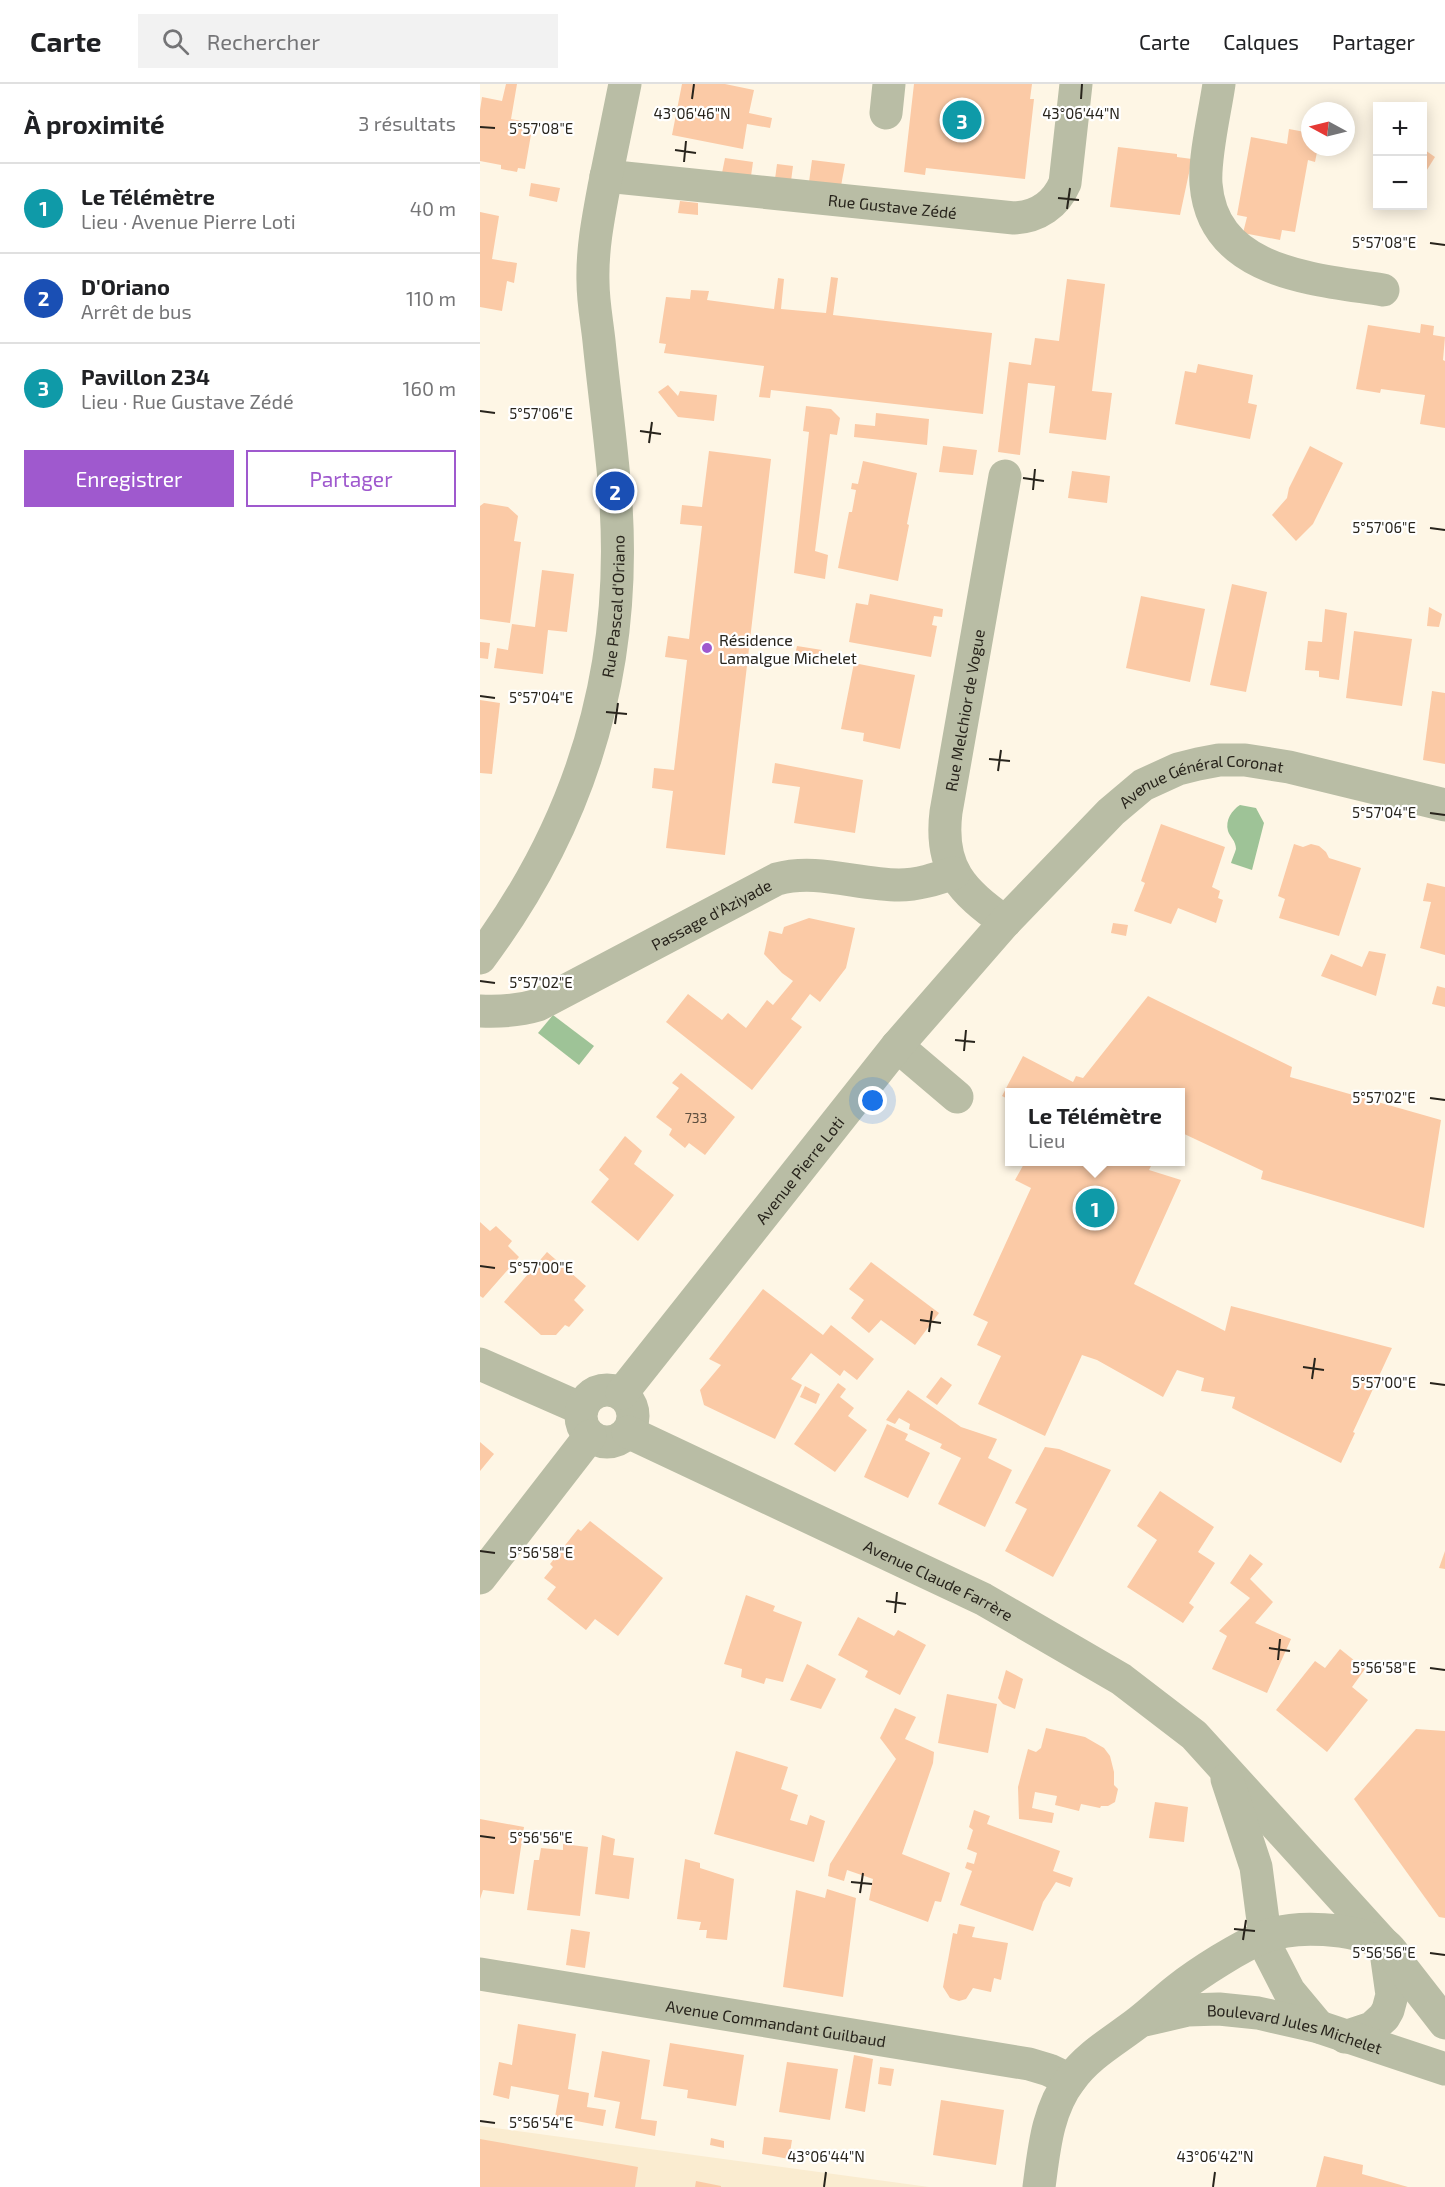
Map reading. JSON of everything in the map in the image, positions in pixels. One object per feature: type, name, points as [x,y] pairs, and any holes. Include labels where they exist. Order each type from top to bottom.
[{"type":"street","name":"Rue Pascal d'Oriano","points":[[480,958],[515,909],[551,843],[591,742],[611,657],[618,576],[615,491],[593,282],[594,244],[625,84]]},
{"type":"street","name":"Rue Gustave Zédé","points":[[606,176],[1014,218],[1026,217],[1045,208],[1060,194],[1065,183],[1076,84]]},
{"type":"street","points":[[1219,84],[1206,184],[1215,218],[1223,233],[1238,248],[1276,270],[1383,290]]},
{"type":"street","name":"Rue Melchior de Vogue","points":[[1005,476],[946,812],[944,841],[946,855],[954,873],[970,895],[1005,922]]},
{"type":"street","name":"Avenue Général Coronat","points":[[1005,922],[1128,796],[1143,785],[1188,766],[1219,760],[1266,763],[1445,805]]},
{"type":"street","name":"Passage d'Aziyade","points":[[480,1011],[500,1012],[538,1005],[777,879],[802,873],[901,885],[933,880],[954,873]]},
{"type":"street","name":"Avenue Pierre Loti","points":[[622,1394],[897,1046],[1005,922]]},
{"type":"street","points":[[897,1046],[957,1097]]},
{"type":"street","points":[[480,1364],[586,1423],[606,1443],[614,1442],[628,1432],[632,1425],[632,1408],[622,1394],[614,1390],[597,1391],[589,1396],[583,1403],[586,1423],[480,1578]]},
{"type":"street","name":"Avenue Claude Farrère","points":[[628,1432],[983,1599],[1121,1679],[1194,1735],[1385,1945]]},
{"type":"street","name":"Avenue Claude Farrère","points":[[1223,1766],[1256,1867],[1265,1936],[1274,1965],[1282,1981],[1332,2032]]},
{"type":"street","name":"Boulevard Jules Michelet","points":[[1039,2187],[1047,2132],[1059,2098],[1070,2080],[1095,2054],[1202,1972],[1265,1936],[1298,1930],[1322,1929],[1351,1933],[1385,1945]]},
{"type":"street","points":[[1385,1945],[1445,2023]]},
{"type":"street","points":[[1332,2032],[1364,2031],[1384,2017],[1391,2003],[1385,1945]]},
{"type":"street","name":"Avenue Commandant Guilbaud","points":[[480,1974],[1029,2064],[1050,2070],[1070,2080]]},
{"type":"street","name":"Boulevard Jules Michelet","points":[[1140,2021],[1188,2010],[1219,2009],[1258,2013],[1332,2032],[1445,2069]]},
{"type":"shaded area","points":[[1240,805],[1256,808],[1264,823],[1252,870],[1231,863],[1236,849],[1227,823],[1234,810]]},
{"type":"shaded area","points":[[553,1015],[594,1046],[579,1065],[538,1033]]},
{"type":"shaded area","points":[[480,2126],[929,2187],[480,2187]]},
{"type":"building","points":[[506,84],[517,84],[511,119],[533,123],[525,169],[518,168],[517,172],[501,169],[501,165],[480,161],[482,97],[502,101]]},
{"type":"building","points":[[682,84],[725,84],[754,90],[749,113],[772,118],[770,128],[747,124],[743,149],[672,135]]},
{"type":"building","points":[[914,84],[1032,84],[1030,99],[1034,99],[1025,179],[926,168],[925,175],[904,172]]},
{"type":"building","points":[[1289,129],[1301,131],[1301,156],[1316,156],[1315,162],[1308,160],[1295,232],[1282,230],[1280,240],[1243,233],[1247,217],[1237,215],[1251,137],[1287,144]]},
{"type":"building","points":[[1118,147],[1177,154],[1177,157],[1192,159],[1180,215],[1110,207]]},
{"type":"building","points":[[1427,151],[1435,157],[1427,170]]},
{"type":"building","points":[[725,158],[753,162],[751,176],[722,173]]},
{"type":"building","points":[[812,160],[845,164],[841,186],[809,182]]},
{"type":"building","points":[[777,164],[793,166],[791,181],[775,179]]},
{"type":"building","points":[[531,183],[560,188],[557,202],[529,196]]},
{"type":"building","points":[[680,201],[698,203],[698,215],[678,213]]},
{"type":"building","points":[[480,212],[499,216],[492,259],[517,263],[514,283],[507,281],[502,311],[480,307]]},
{"type":"building","points":[[831,277],[838,278],[833,315],[992,333],[983,414],[771,390],[770,398],[759,397],[764,366],[664,353],[666,344],[659,343],[666,297],[690,299],[691,290],[709,291],[707,300],[774,309],[778,278],[784,279],[781,309],[826,313]]},
{"type":"building","points":[[1067,279],[1105,284],[1092,391],[1112,393],[1106,440],[1049,433],[1055,386],[1028,383],[1020,455],[998,452],[1009,362],[1031,365],[1035,338],[1059,341]]},
{"type":"building","points":[[1421,324],[1434,326],[1433,335],[1445,337],[1443,360],[1445,361],[1445,428],[1420,424],[1425,395],[1381,389],[1380,393],[1356,389],[1368,325],[1420,333]]},
{"type":"building","points":[[1198,364],[1253,375],[1248,403],[1257,405],[1250,439],[1175,424],[1185,371],[1196,373]]},
{"type":"building","points":[[668,385],[678,396],[680,391],[717,395],[714,421],[678,417],[658,392]]},
{"type":"building","points":[[806,406],[831,409],[840,418],[837,435],[830,434],[815,551],[828,555],[825,579],[794,573],[809,432],[803,431]]},
{"type":"building","points":[[876,413],[929,419],[927,445],[854,437],[855,424],[875,426]]},
{"type":"building","points":[[943,446],[977,450],[973,475],[939,472]]},
{"type":"building","points":[[1310,446],[1343,463],[1313,524],[1296,541],[1272,515],[1287,498],[1289,488]]},
{"type":"building","name":"Résidence Lamalgue Michelet","points":[[709,451],[771,459],[725,855],[666,848],[673,791],[652,788],[654,768],[674,770],[687,660],[665,657],[668,636],[689,639],[702,526],[680,524],[682,505],[702,507]]},
{"type":"building","points":[[863,461],[917,473],[898,581],[838,568],[849,512],[852,512],[856,490],[851,489],[852,483],[858,484]]},
{"type":"building","points":[[1072,471],[1110,476],[1107,503],[1068,498]]},
{"type":"building","points":[[484,503],[508,507],[518,516],[514,541],[521,542],[510,623],[480,619],[480,506]]},
{"type":"building","points":[[542,570],[574,574],[567,632],[548,630],[543,674],[494,668],[497,648],[508,650],[512,624],[535,627]]},
{"type":"building","points":[[1232,584],[1267,592],[1246,692],[1210,685]]},
{"type":"building","points":[[870,594],[943,609],[942,617],[934,616],[932,625],[937,626],[931,657],[849,642],[856,603],[868,605]]},
{"type":"building","points":[[1141,596],[1205,609],[1190,682],[1126,668]]},
{"type":"building","points":[[1429,607],[1442,614],[1439,627],[1427,626]]},
{"type":"building","points":[[1325,609],[1347,613],[1339,680],[1319,677],[1319,671],[1305,670],[1308,641],[1322,642]]},
{"type":"building","points":[[1354,631],[1412,639],[1402,706],[1346,698]]},
{"type":"building","points":[[480,642],[490,643],[488,659],[480,658]]},
{"type":"building","points":[[797,646],[822,650],[819,664],[794,659]]},
{"type":"building","points":[[854,663],[915,675],[900,749],[863,741],[864,733],[841,729]]},
{"type":"building","points":[[1432,691],[1445,693],[1445,764],[1423,760]]},
{"type":"building","points":[[480,700],[500,703],[492,774],[480,773]]},
{"type":"building","points":[[775,763],[863,780],[855,833],[794,823],[800,787],[772,783]]},
{"type":"building","points":[[1161,824],[1225,847],[1212,887],[1220,891],[1218,898],[1223,900],[1216,923],[1178,908],[1171,924],[1134,911],[1145,883],[1141,881]]},
{"type":"building","points":[[1294,844],[1303,847],[1311,844],[1319,846],[1329,858],[1361,868],[1339,936],[1279,918],[1285,899],[1278,896]]},
{"type":"building","points":[[1427,883],[1445,887],[1445,955],[1420,948],[1431,902],[1423,901]]},
{"type":"building","points":[[809,918],[855,928],[846,968],[820,1002],[810,994],[791,1019],[802,1027],[752,1090],[666,1022],[688,994],[722,1020],[728,1013],[746,1028],[767,1000],[773,1005],[793,981],[764,954],[769,931],[782,934],[784,927]]},
{"type":"building","points":[[1113,923],[1128,925],[1126,936],[1111,933]]},
{"type":"building","points":[[1369,951],[1386,954],[1376,996],[1321,976],[1331,954],[1362,967]]},
{"type":"building","points":[[1437,986],[1445,988],[1445,1007],[1432,1004]]},
{"type":"building","points":[[1148,996],[1292,1067],[1290,1077],[1441,1120],[1424,1228],[1261,1179],[1263,1171],[1185,1134],[1185,1088],[1006,1088],[1023,1056],[1073,1082],[1076,1076],[1083,1078]]},
{"type":"building","points":[[681,1073],[735,1117],[705,1155],[689,1143],[685,1148],[669,1135],[672,1129],[656,1117],[679,1088],[672,1083]]},
{"type":"building","points":[[625,1136],[642,1151],[634,1164],[674,1195],[638,1241],[591,1202],[609,1179],[599,1170]]},
{"type":"building","points":[[1023,1166],[1151,1166],[1149,1170],[1181,1180],[1134,1284],[1225,1331],[1231,1306],[1392,1348],[1341,1463],[1232,1408],[1235,1397],[1201,1391],[1204,1378],[1177,1370],[1163,1397],[1097,1360],[1082,1355],[1045,1436],[978,1404],[1001,1356],[977,1345],[988,1322],[973,1315],[1031,1188],[1015,1180]]},
{"type":"building","points":[[480,1222],[490,1231],[496,1226],[512,1241],[508,1246],[519,1257],[483,1298],[480,1296]]},
{"type":"building","points":[[547,1252],[586,1286],[574,1300],[584,1310],[569,1327],[565,1325],[556,1335],[541,1335],[504,1302]]},
{"type":"building","points":[[871,1262],[939,1313],[915,1345],[881,1320],[869,1333],[851,1318],[864,1300],[849,1289]]},
{"type":"building","points":[[763,1289],[823,1335],[831,1325],[874,1359],[857,1380],[844,1370],[840,1376],[811,1353],[791,1379],[802,1385],[775,1439],[704,1405],[700,1390],[721,1365],[709,1359]]},
{"type":"building","points":[[941,1377],[952,1385],[937,1405],[926,1397]]},
{"type":"building","points":[[838,1383],[846,1389],[840,1397],[854,1408],[848,1416],[867,1430],[835,1472],[794,1444]]},
{"type":"building","points":[[805,1386],[820,1394],[816,1404],[800,1397]]},
{"type":"building","points":[[908,1390],[961,1427],[997,1439],[988,1458],[1012,1470],[985,1527],[938,1504],[961,1458],[940,1448],[942,1444],[909,1429],[910,1424],[899,1418],[895,1424],[886,1420]]},
{"type":"building","points":[[887,1424],[908,1434],[905,1440],[930,1453],[908,1498],[864,1477]]},
{"type":"building","points":[[480,1442],[494,1454],[480,1471]]},
{"type":"building","points":[[1045,1447],[1059,1449],[1111,1470],[1053,1577],[1005,1551],[1027,1509],[1015,1503]]},
{"type":"building","points":[[1160,1491],[1214,1527],[1198,1552],[1215,1563],[1189,1603],[1194,1607],[1183,1623],[1127,1587],[1157,1540],[1137,1526]]},
{"type":"building","points":[[590,1521],[663,1578],[618,1636],[595,1619],[586,1630],[547,1599],[556,1587],[544,1578],[553,1567],[550,1564],[578,1529],[581,1531]]},
{"type":"building","points":[[1445,1551],[1445,1569],[1439,1568]]},
{"type":"building","points":[[1250,1554],[1263,1564],[1250,1579],[1273,1602],[1255,1623],[1291,1639],[1267,1693],[1212,1669],[1227,1636],[1219,1631],[1250,1598],[1230,1583]]},
{"type":"building","points":[[746,1595],[775,1606],[773,1611],[802,1622],[783,1682],[766,1678],[764,1684],[741,1677],[742,1669],[724,1664]]},
{"type":"building","points":[[858,1617],[894,1636],[898,1630],[926,1645],[900,1695],[865,1677],[868,1671],[838,1655]]},
{"type":"building","points":[[1340,1649],[1365,1669],[1352,1687],[1368,1700],[1327,1752],[1276,1710],[1315,1661],[1325,1668]]},
{"type":"building","points":[[807,1664],[836,1679],[821,1709],[790,1700]]},
{"type":"building","points":[[1006,1670],[1023,1679],[1015,1709],[1003,1704],[998,1698]]},
{"type":"building","points":[[947,1694],[997,1704],[988,1753],[938,1743]]},
{"type":"building","points":[[895,1708],[916,1717],[905,1739],[934,1752],[933,1763],[902,1854],[950,1873],[941,1902],[935,1901],[928,1922],[869,1900],[873,1879],[847,1870],[844,1881],[828,1876],[830,1864],[896,1759],[880,1738]]},
{"type":"building","points":[[1046,1728],[1085,1737],[1104,1748],[1110,1756],[1114,1785],[1118,1789],[1115,1802],[1100,1808],[1081,1804],[1079,1811],[1055,1805],[1057,1796],[1035,1792],[1032,1808],[1054,1813],[1052,1823],[1019,1819],[1018,1787],[1028,1749],[1036,1752],[1041,1748]]},
{"type":"building","points":[[1416,1729],[1445,1731],[1445,1918],[1439,1917],[1354,1799]]},
{"type":"building","points":[[736,1751],[788,1767],[781,1789],[798,1795],[790,1820],[807,1825],[810,1815],[825,1821],[814,1862],[714,1834]]},
{"type":"building","points":[[1155,1802],[1188,1807],[1184,1842],[1149,1838]]},
{"type":"building","points":[[974,1810],[990,1816],[987,1824],[1060,1851],[1053,1871],[1073,1878],[1070,1887],[1056,1882],[1043,1902],[1033,1931],[960,1905],[972,1871],[965,1868],[967,1862],[974,1864],[977,1853],[967,1849],[973,1830],[969,1827]]},
{"type":"building","points":[[480,1819],[524,1827],[514,1894],[483,1890],[480,1899]]},
{"type":"building","points":[[602,1835],[615,1839],[613,1855],[634,1858],[629,1899],[595,1894]]},
{"type":"building","points":[[563,1844],[588,1847],[580,1916],[527,1910],[534,1860],[539,1860],[541,1848],[563,1850]]},
{"type":"building","points":[[685,1859],[700,1863],[700,1868],[734,1879],[727,1940],[706,1938],[707,1930],[699,1930],[701,1922],[677,1919]]},
{"type":"building","points":[[827,1889],[856,1898],[843,1997],[783,1987],[796,1890],[825,1898]]},
{"type":"building","points":[[959,1924],[975,1927],[972,1937],[1008,1943],[1001,1980],[994,1978],[991,1992],[973,1988],[966,1999],[959,2001],[950,1998],[943,1987],[953,1933],[957,1934]]},
{"type":"building","points":[[571,1929],[590,1932],[585,1968],[566,1965]]},
{"type":"building","points":[[518,2024],[576,2034],[568,2089],[589,2093],[587,2107],[606,2110],[603,2126],[555,2117],[559,2095],[511,2086],[509,2099],[493,2095],[499,2062],[512,2065]]},
{"type":"building","points":[[670,2043],[744,2055],[736,2106],[687,2098],[688,2090],[663,2086]]},
{"type":"building","points":[[602,2051],[650,2060],[641,2119],[657,2121],[655,2136],[615,2128],[620,2102],[594,2097]]},
{"type":"building","points":[[854,2055],[873,2059],[865,2112],[845,2108]]},
{"type":"building","points":[[787,2062],[838,2069],[830,2120],[779,2112]]},
{"type":"building","points":[[880,2067],[894,2069],[891,2086],[878,2084]]},
{"type":"building","points":[[941,2100],[1004,2110],[996,2165],[933,2155]]},
{"type":"building","points":[[764,2137],[792,2140],[789,2159],[762,2154]]},
{"type":"building","points":[[711,2138],[724,2141],[724,2148],[710,2145]]},
{"type":"building","points":[[480,2139],[638,2167],[635,2187],[480,2187]]},
{"type":"building","points":[[1324,2156],[1363,2165],[1362,2174],[1408,2187],[1316,2187]]},
{"type":"building","points":[[696,2181],[721,2186],[721,2187],[695,2187]]},
{"type":"place","name":"Pavillon 234","points":[[962,120]]},
{"type":"place","name":"D'Oriano","points":[[615,491]]},
{"type":"place","name":"Résidence Lamalgue Michelet","points":[[707,648]]},
{"type":"place","name":"Le Télémètre","points":[[1095,1208]]}]
